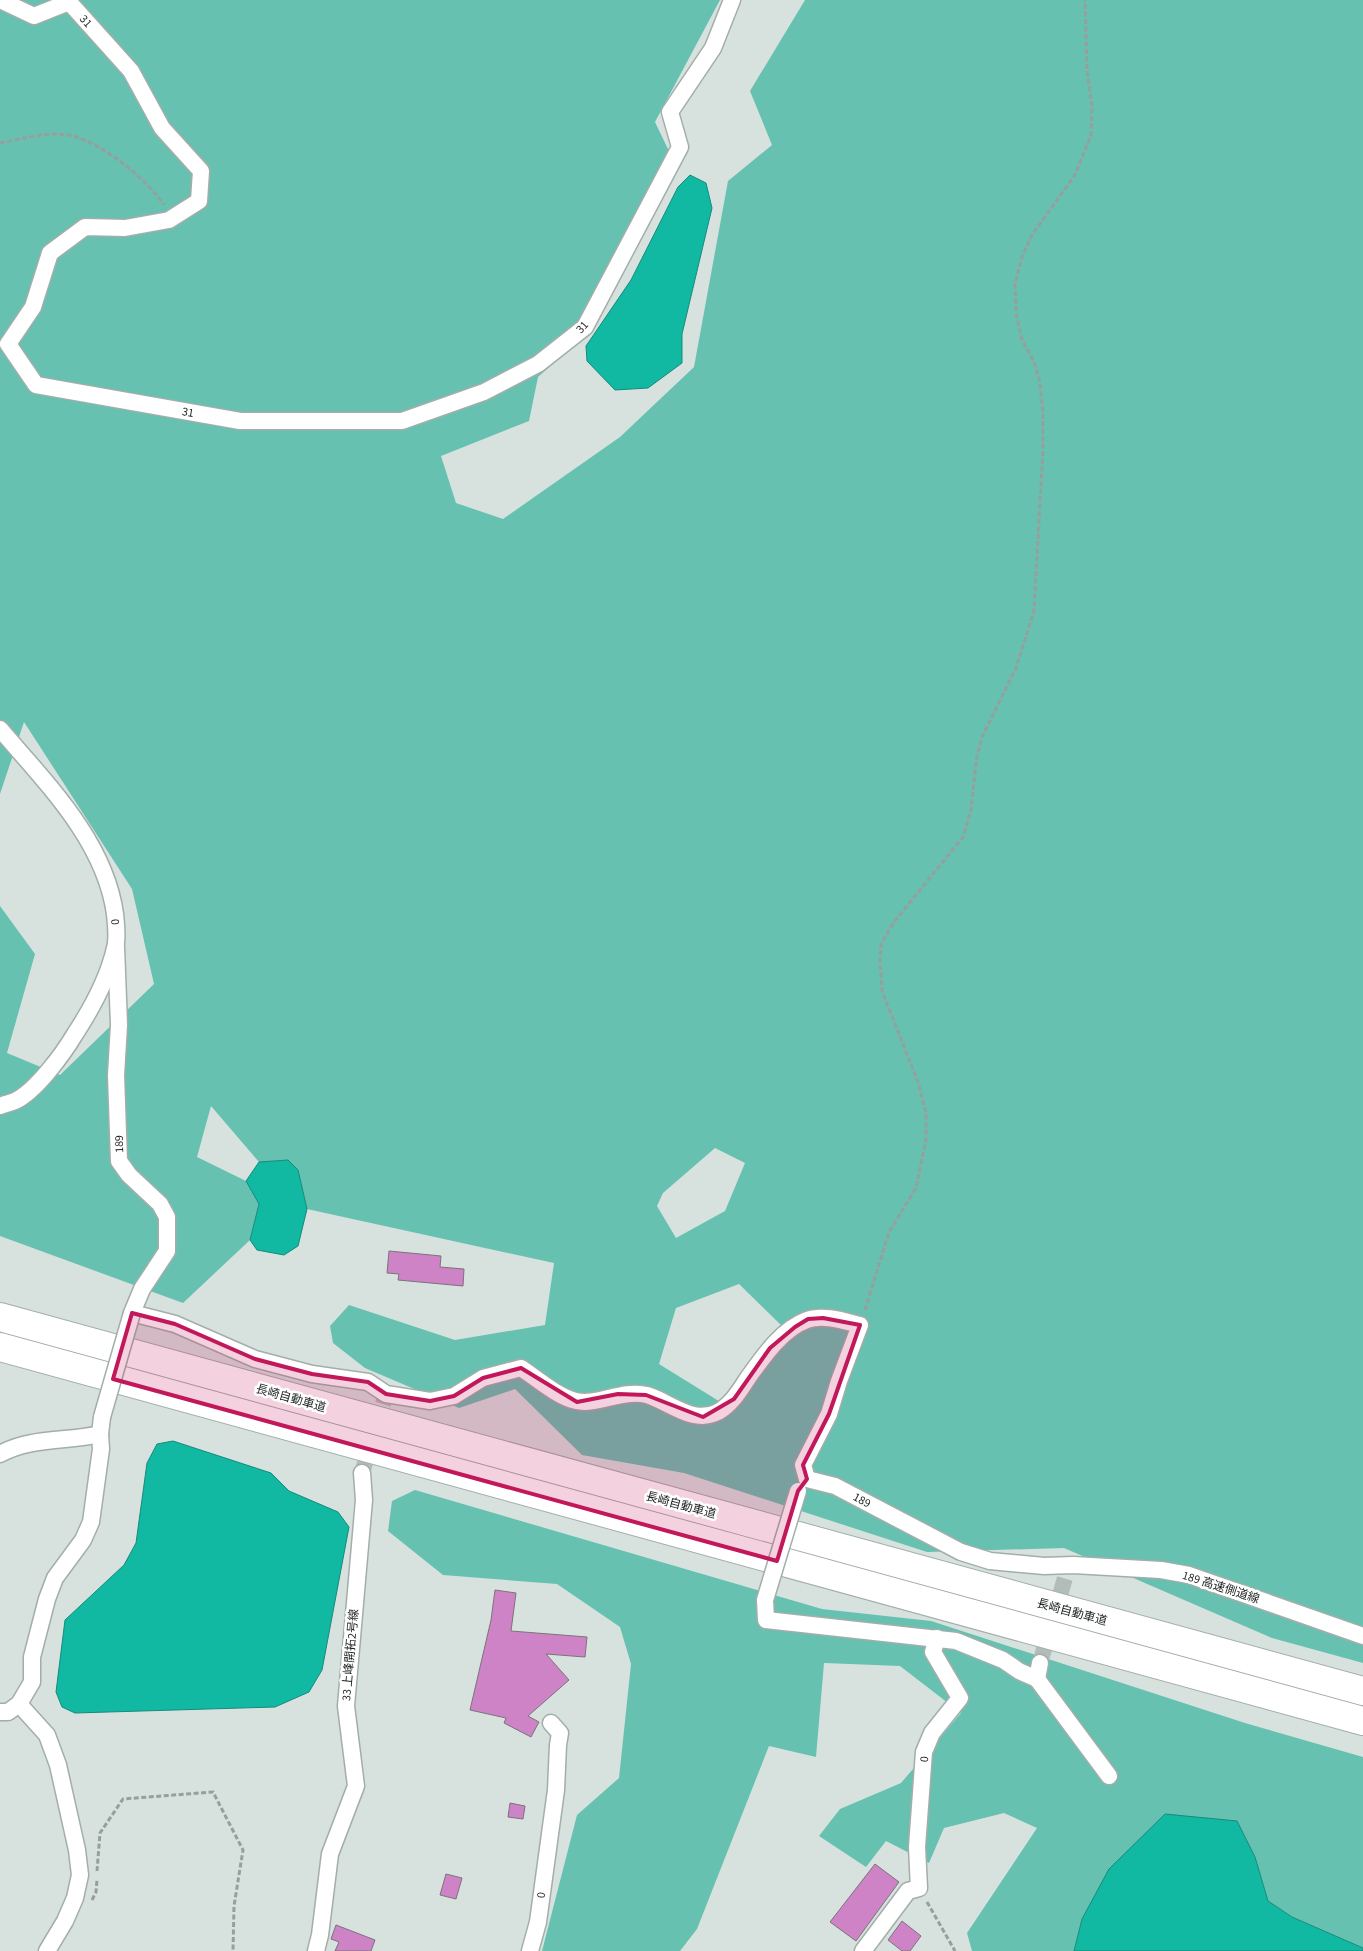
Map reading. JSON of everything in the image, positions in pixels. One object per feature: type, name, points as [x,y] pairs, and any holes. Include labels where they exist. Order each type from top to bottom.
[{"type":"highway","name":"長崎自動車道","points":[[0,1317],[1363,1691]]},
{"type":"highway","points":[[0,1348],[1363,1721]]},
{"type":"street","name":"31","points":[[0,0],[34,16],[69,2],[131,71],[162,128],[201,171],[199,201],[173,218],[125,228],[85,228],[50,253],[33,307],[8,344],[36,386],[240,421],[402,421],[484,392],[538,364],[585,327],[680,147],[670,112],[713,48],[732,0]]},
{"type":"street","name":"0","points":[[0,729],[58,796],[86,839],[102,870],[113,902],[116,926],[116,947],[102,986],[86,1017],[67,1047],[42,1079],[16,1101],[0,1106]]},
{"type":"street","name":"189","points":[[19,1704],[32,1682],[32,1656],[47,1599],[55,1578],[83,1540],[91,1522],[101,1449],[102,1417],[132,1313],[142,1289],[167,1251],[167,1217],[160,1204],[129,1175],[119,1161],[116,1075],[118,1025],[116,947]]},
{"type":"street","points":[[132,1313],[175,1324],[255,1359],[312,1374],[368,1382],[386,1394],[430,1401],[454,1396],[483,1378],[520,1368],[566,1398],[577,1402],[588,1402],[618,1394],[646,1395],[689,1414],[703,1417],[718,1412],[734,1399],[770,1348],[795,1327],[808,1319],[823,1318],[860,1325],[839,1381],[830,1414],[804,1465],[802,1485],[765,1600],[766,1620],[956,1641],[1003,1660],[1019,1671],[1039,1671],[1109,1776]]},
{"type":"street","points":[[0,1454],[26,1443],[80,1439],[100,1434]]},
{"type":"street","name":"33 上峰開拓2号線","points":[[316,1951],[320,1936],[330,1854],[356,1786],[346,1706],[364,1500],[362,1474]]},
{"type":"street","name":"189","points":[[802,1485],[835,1486],[968,1554],[990,1561],[1044,1566],[1069,1572]]},
{"type":"street","name":"189 高速側道線","points":[[1069,1572],[1161,1570],[1189,1575],[1215,1582],[1363,1636]]},
{"type":"street","name":"0","points":[[913,1890],[924,1752],[932,1734],[960,1698],[933,1652],[937,1638]]},
{"type":"street","points":[[0,1712],[8,1712],[19,1704],[47,1735],[58,1765],[78,1850],[80,1875],[75,1898],[66,1921],[47,1951]]},
{"type":"street","name":"0","points":[[530,1951],[538,1922],[556,1790],[560,1733],[551,1723]]},
{"type":"street","points":[[863,1951],[913,1890]]},
{"type":"path","points":[[860,1325],[889,1232],[916,1188],[926,1139],[926,1113],[918,1082],[882,992],[881,944],[894,922],[964,837],[971,810],[977,756],[982,737],[1016,668],[1034,611],[1043,449],[1043,413],[1040,382],[1034,362],[1022,340],[1016,312],[1015,284],[1022,257],[1032,235],[1075,175],[1090,135],[1092,108],[1088,71],[1085,0]]},
{"type":"path","points":[[0,143],[46,135],[72,136],[103,150],[130,169],[156,192],[173,218]]},
{"type":"path","points":[[88,1909],[96,1892],[100,1833],[123,1799],[213,1792],[243,1850],[234,1906],[233,1951]]},
{"type":"path","points":[[913,1890],[955,1951]]},
{"type":"highlighted area","points":[[132,1313],[175,1324],[255,1359],[312,1374],[368,1382],[386,1394],[430,1401],[454,1396],[483,1378],[521,1368],[577,1402],[618,1394],[646,1395],[703,1417],[734,1399],[770,1348],[795,1327],[808,1319],[823,1318],[860,1325],[829,1414],[803,1465],[807,1479],[798,1491],[777,1561],[113,1379]]},
{"type":"shaded area","points":[[0,0],[720,0],[655,122],[678,170],[590,331],[538,377],[529,421],[441,456],[456,503],[503,519],[620,437],[694,367],[728,181],[772,145],[750,91],[805,0],[1363,0],[1363,1663],[1272,1638],[1064,1548],[927,1552],[684,1473],[582,1455],[515,1389],[459,1408],[365,1368],[333,1343],[330,1326],[349,1305],[455,1340],[545,1325],[554,1263],[307,1209],[297,1170],[288,1160],[259,1162],[211,1106],[197,1157],[246,1181],[259,1204],[250,1240],[183,1303],[0,1236],[0,906],[35,954],[7,1053],[60,1075],[154,984],[132,889],[24,722],[0,794]],"holes":[[[715,1148],[745,1163],[725,1211],[676,1238],[657,1206],[663,1193]],[[739,1284],[783,1327],[722,1403],[659,1364],[676,1308]]]},
{"type":"shaded area","points":[[690,175],[706,183],[712,208],[682,334],[682,363],[648,388],[615,390],[587,361],[586,346],[631,280],[678,187]]},
{"type":"shaded area","points":[[288,1160],[298,1170],[307,1209],[298,1246],[284,1255],[257,1250],[250,1240],[259,1204],[246,1181],[259,1162]]},
{"type":"shaded area","points":[[173,1441],[271,1473],[289,1491],[338,1512],[349,1527],[322,1670],[309,1692],[275,1707],[75,1713],[62,1707],[56,1692],[65,1620],[124,1565],[136,1543],[147,1463],[157,1444]]},
{"type":"shaded area","points":[[415,1490],[822,1609],[931,1621],[1245,1723],[1363,1757],[1363,1948],[1292,1917],[1268,1901],[1255,1857],[1165,1814],[1141,1840],[1082,1919],[1074,1951],[972,1951],[967,1933],[1037,1828],[1004,1813],[944,1828],[929,1863],[886,1841],[866,1867],[819,1836],[840,1809],[901,1783],[961,1713],[900,1666],[824,1663],[816,1757],[769,1746],[697,1929],[680,1951],[542,1951],[577,1815],[619,1778],[631,1664],[620,1627],[557,1584],[443,1575],[388,1531],[392,1501]]},
{"type":"shaded area","points":[[1165,1814],[1237,1821],[1255,1857],[1268,1901],[1292,1917],[1363,1948],[1363,1951],[1074,1951],[1082,1919],[1109,1869]]},
{"type":"building","points":[[389,1251],[441,1256],[440,1267],[464,1269],[463,1286],[398,1280],[399,1274],[387,1273]]},
{"type":"building","points":[[495,1590],[516,1593],[511,1631],[587,1637],[585,1657],[546,1654],[569,1680],[528,1716],[539,1722],[531,1737],[504,1723],[506,1718],[470,1710],[491,1620]]},
{"type":"building","points":[[510,1803],[525,1806],[523,1819],[508,1817]]},
{"type":"building","points":[[875,1864],[899,1882],[856,1941],[830,1922]]},
{"type":"building","points":[[446,1874],[462,1878],[456,1899],[440,1895]]},
{"type":"building","points":[[902,1921],[921,1936],[910,1951],[902,1951],[888,1940]]},
{"type":"building","points":[[336,1925],[375,1940],[371,1951],[335,1951],[339,1942],[331,1939]]},
{"type":"tunnel","points":[[362,1473],[386,1394]]},
{"type":"tunnel","points":[[1040,1663],[1065,1578]]}]
